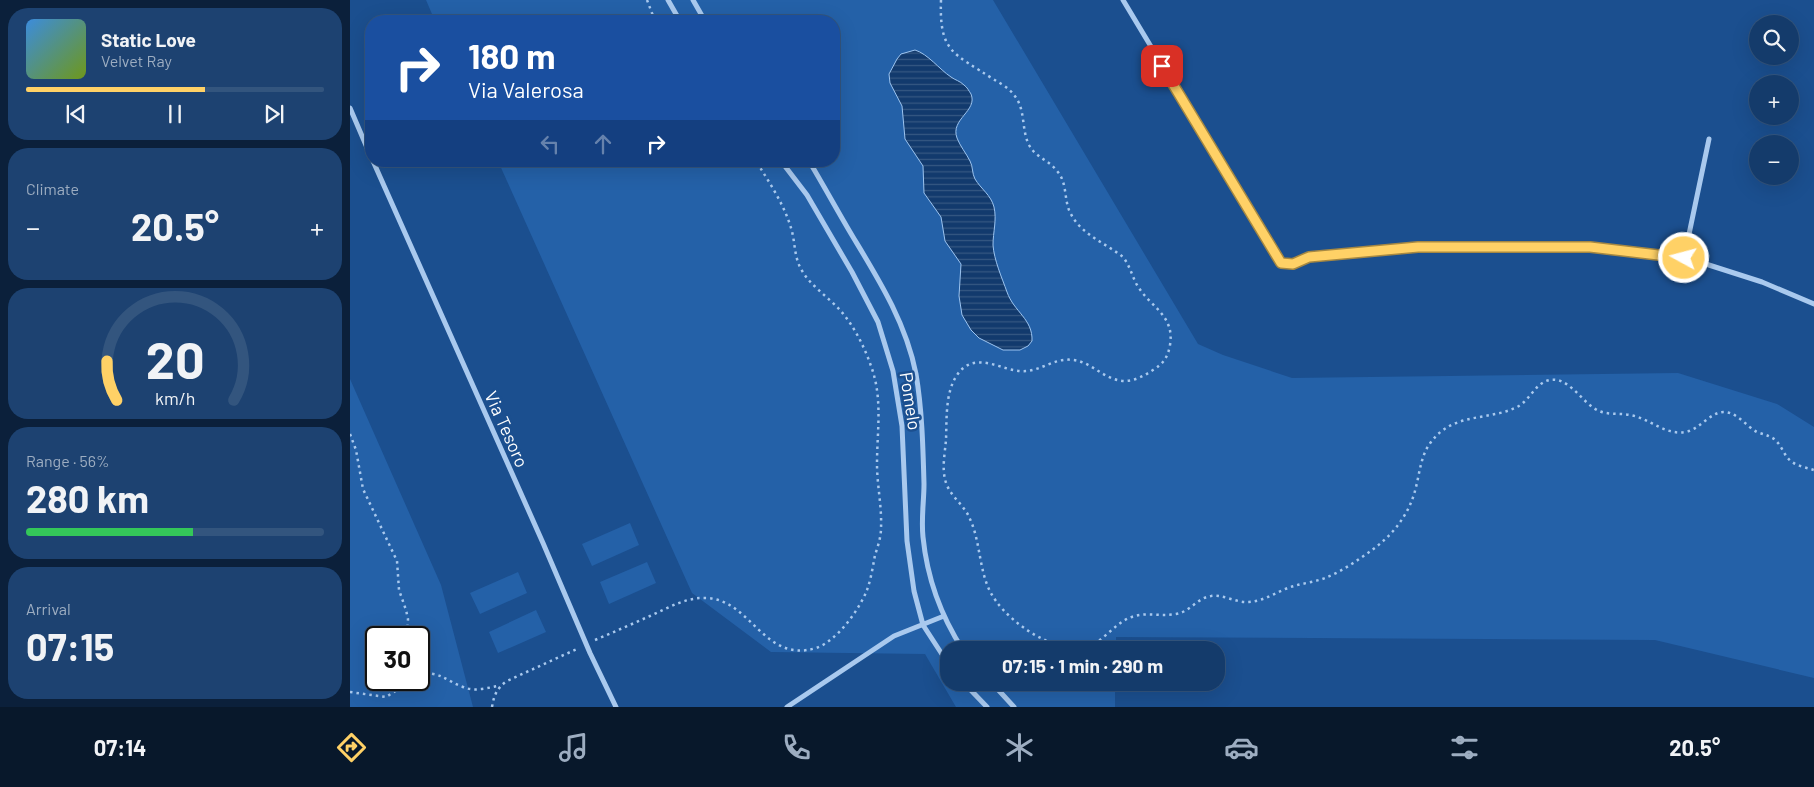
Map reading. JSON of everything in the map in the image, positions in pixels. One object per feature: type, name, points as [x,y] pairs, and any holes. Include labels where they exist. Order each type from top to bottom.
[{"type":"street","points":[[668,0],[677,15]]},
{"type":"street","points":[[693,0],[702,15]]},
{"type":"street","points":[[1123,0],[1281,263],[1293,264],[1309,257],[1418,247],[1590,247],[1684,258],[1762,282],[1814,304]]},
{"type":"street","points":[[350,108],[365,143]]},
{"type":"street","points":[[1684,258],[1709,139]]},
{"type":"street","name":"Via Tesoro","points":[[376,167],[586,644],[616,707]]},
{"type":"street","name":"Pomelo","points":[[786,167],[807,195],[852,272],[878,322],[893,371],[902,426],[907,541],[914,590],[923,625],[940,651]]},
{"type":"street","name":"Pomelo","points":[[813,167],[886,292],[906,338],[916,374],[922,424],[923,536],[932,583],[944,616],[957,641]]},
{"type":"street","points":[[787,707],[894,636],[944,616]]},
{"type":"street","points":[[972,691],[987,707]]},
{"type":"street","points":[[999,691],[1014,707]]},
{"type":"path","points":[[647,0],[653,15]]},
{"type":"path","points":[[941,0],[942,29],[951,50],[962,60],[996,80],[1013,93],[1021,106],[1024,130],[1030,146],[1036,155],[1052,165],[1062,177],[1069,210],[1074,219],[1086,232],[1123,257],[1128,263],[1136,284],[1162,313],[1170,331],[1169,352],[1161,365],[1144,376],[1130,380],[1112,379],[1084,363],[1074,360],[1058,361],[1027,372],[984,363],[970,364],[961,371],[952,384],[948,401],[944,454],[945,482],[969,515],[983,573],[994,600],[1036,636],[1051,643],[1085,648],[1133,616],[1183,613],[1209,596],[1220,596],[1244,602],[1258,601],[1294,586],[1313,582],[1333,574],[1376,548],[1400,523],[1413,500],[1422,461],[1432,440],[1451,426],[1465,419],[1507,411],[1520,406],[1541,384],[1551,380],[1562,381],[1588,405],[1603,413],[1630,414],[1673,432],[1689,431],[1718,413],[1730,413],[1752,430],[1774,439],[1792,462],[1814,470]]},
{"type":"path","points":[[430,673],[474,690],[500,686],[586,644],[679,603],[696,598],[719,599],[731,606],[774,644],[796,650],[815,648],[824,645],[839,633],[863,598],[868,587],[881,527],[877,490],[878,395],[875,379],[862,343],[851,324],[799,266],[786,214],[759,167]]},
{"type":"path","points":[[350,434],[356,450],[365,494],[397,561],[398,590],[406,610],[408,626]]},
{"type":"path","points":[[492,707],[494,695],[500,686]]},
{"type":"path","points":[[350,692],[386,697],[396,691]]},
{"type":"shaded area","points":[[426,0],[993,0],[1198,344],[1223,355],[1292,378],[1678,373],[1777,404],[1814,427],[1814,678],[1655,640],[1116,637],[1116,641],[940,641],[940,680],[925,654],[771,652],[692,593],[501,167],[840,167],[840,15],[432,15]]},
{"type":"shaded area","points":[[915,50],[962,84],[971,94],[971,105],[957,126],[957,138],[971,163],[975,179],[991,199],[995,212],[993,245],[997,263],[1010,299],[1030,327],[1032,333],[1032,341],[1028,346],[1020,350],[1003,350],[979,338],[971,330],[962,315],[959,296],[961,264],[945,241],[941,217],[924,193],[923,166],[905,139],[902,106],[890,83],[889,74],[897,59],[901,54]]},
{"type":"shaded area","points":[[350,379],[441,585],[473,707],[350,707]]},
{"type":"shaded area","points":[[630,523],[639,545],[592,566],[582,544]]},
{"type":"shaded area","points":[[647,562],[656,583],[609,604],[600,582]]},
{"type":"shaded area","points":[[518,572],[527,593],[480,614],[470,593]]},
{"type":"shaded area","points":[[536,610],[546,632],[498,653],[489,632]]},
{"type":"shaded area","points":[[947,691],[1115,691],[1115,707],[956,707]]},
{"type":"route","points":[[1162,66],[1281,263],[1293,264],[1309,257],[1418,247],[1590,247],[1684,258]]}]
